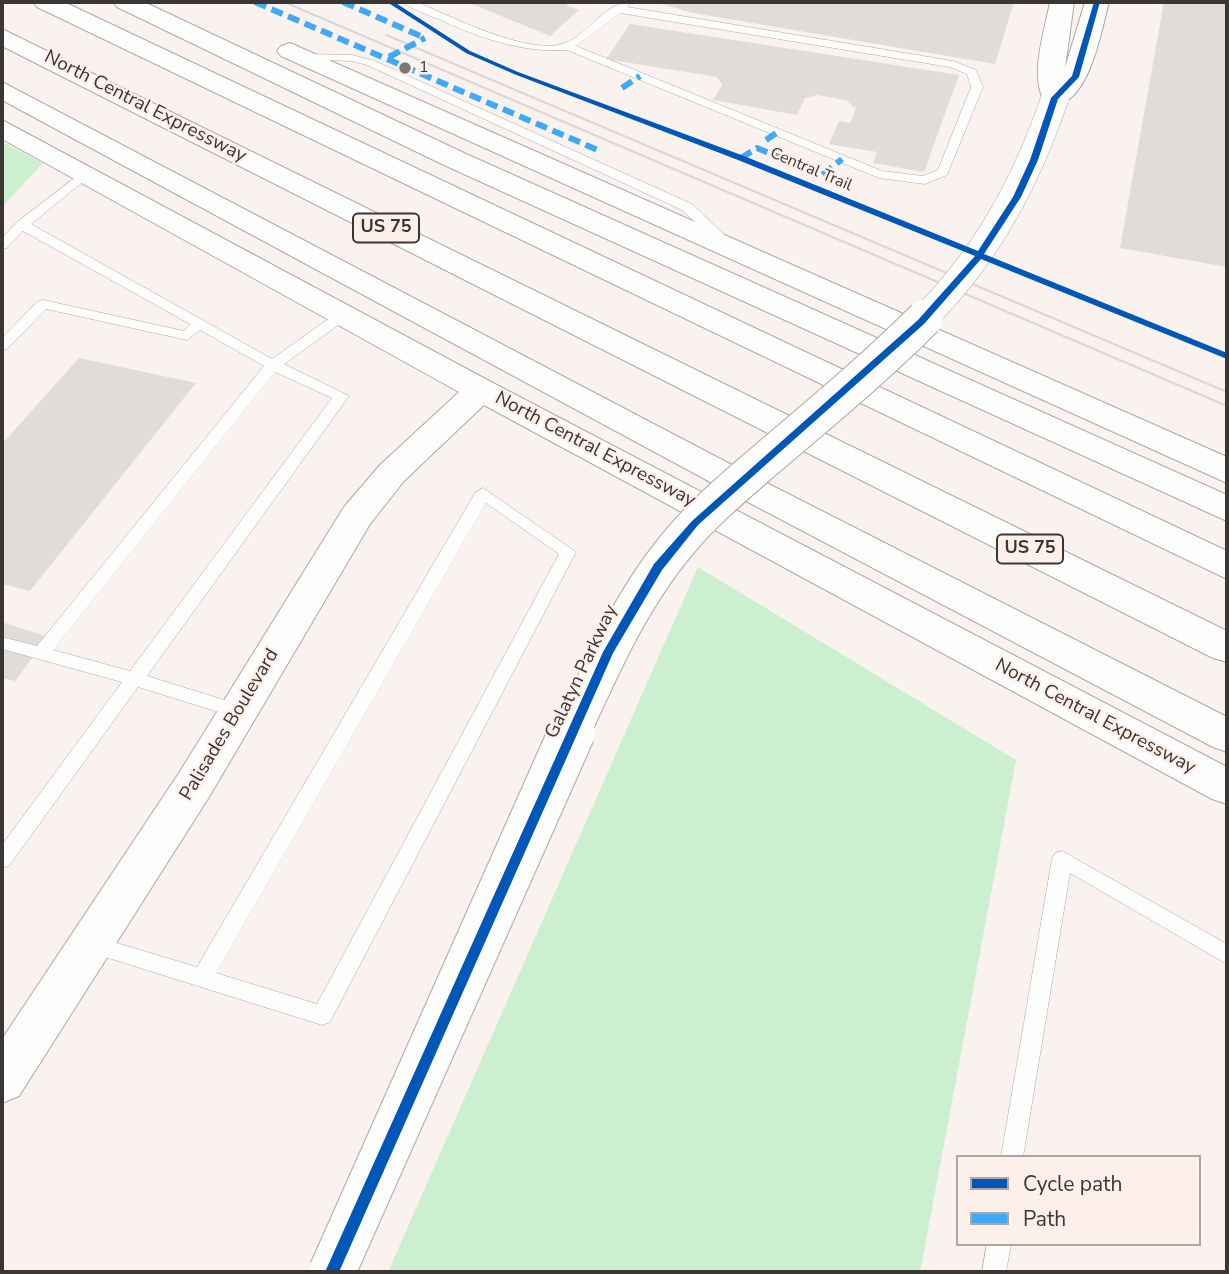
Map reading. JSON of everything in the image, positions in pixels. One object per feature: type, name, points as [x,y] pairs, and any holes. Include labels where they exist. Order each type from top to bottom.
[{"type":"main road","points":[[45,2],[1227,566]]},
{"type":"main road","points":[[125,2],[454,159],[1227,509]]},
{"type":"main road","name":"Galatyn Parkway","points":[[1055,98],[1051,75],[1062,2]]},
{"type":"main road","name":"Galatyn Parkway","points":[[332,1272],[608,652],[658,567],[695,523],[885,355],[938,303],[993,236],[1034,160],[1055,98],[1075,78],[1097,2]]},
{"type":"main road","name":"North Central Expressway","points":[[2,36],[1227,648]]},
{"type":"main road","points":[[267,40],[727,244],[1227,471]]},
{"type":"main road","points":[[2,90],[739,483],[1227,736]]},
{"type":"main road","name":"North Central Expressway","points":[[2,128],[346,313],[481,390],[1227,787]]},
{"type":"main road","name":"Palisades Boulevard","points":[[2,1080],[194,785],[357,516],[393,473],[481,390]]},
{"type":"lane","points":[[408,2],[514,46],[545,50],[569,47],[879,174],[912,180],[925,180],[943,172],[977,87],[972,72],[953,64],[622,6],[569,47]]},
{"type":"lane","points":[[2,245],[22,225],[85,174]]},
{"type":"lane","points":[[2,860],[132,678],[341,396],[273,365],[22,225]]},
{"type":"lane","points":[[2,346],[43,303],[187,336],[200,322]]},
{"type":"lane","points":[[42,652],[273,365],[346,313]]},
{"type":"lane","points":[[90,944],[322,1015],[568,552],[483,494],[202,978]]},
{"type":"lane","points":[[2,643],[42,652],[238,711]]},
{"type":"lane","points":[[1012,1155],[1062,859],[1227,955]]},
{"type":"lane","points":[[994,1272],[999,1246]]},
{"type":"green space","points":[[2,142],[43,163],[2,207]]},
{"type":"green space","points":[[698,567],[1016,760],[920,1272],[388,1272]]},
{"type":"building","points":[[467,2],[571,2],[566,5],[579,10],[550,36]]},
{"type":"building","points":[[655,2],[1014,2],[995,64],[693,13]]},
{"type":"building","points":[[1164,2],[1227,2],[1227,267],[1120,248]]},
{"type":"building","points":[[630,24],[959,75],[924,172],[873,163],[877,152],[829,144],[839,121],[850,123],[856,108],[845,100],[817,95],[805,98],[797,115],[713,100],[722,85],[717,77],[606,59]]},
{"type":"building","points":[[79,358],[196,383],[30,591],[2,584],[2,444]]},
{"type":"building","points":[[2,622],[48,637],[15,681],[2,678]]},
{"type":"tram line","points":[[284,2],[1227,406]]},
{"type":"tram line","points":[[386,35],[1227,392]]},
{"type":"marked path","points":[[255,2],[600,151]]},
{"type":"marked path","points":[[343,2],[425,38]]},
{"type":"marked path","points":[[389,57],[425,38]]},
{"type":"marked path","points":[[622,88],[640,76]]},
{"type":"marked path","points":[[766,140],[778,132]]},
{"type":"marked path","points":[[741,158],[757,148],[822,175],[842,159]]},
{"type":"cycle path","name":"Central Trail","points":[[390,2],[468,52],[516,73],[741,158],[1227,356]]},
{"type":"cycle path","points":[[332,1272],[608,652],[658,567],[695,523],[921,322],[976,260],[1017,197],[1034,160],[1055,98],[1075,77],[1097,2]]},
{"type":"place","name":"1","points":[[405,68]]}]
